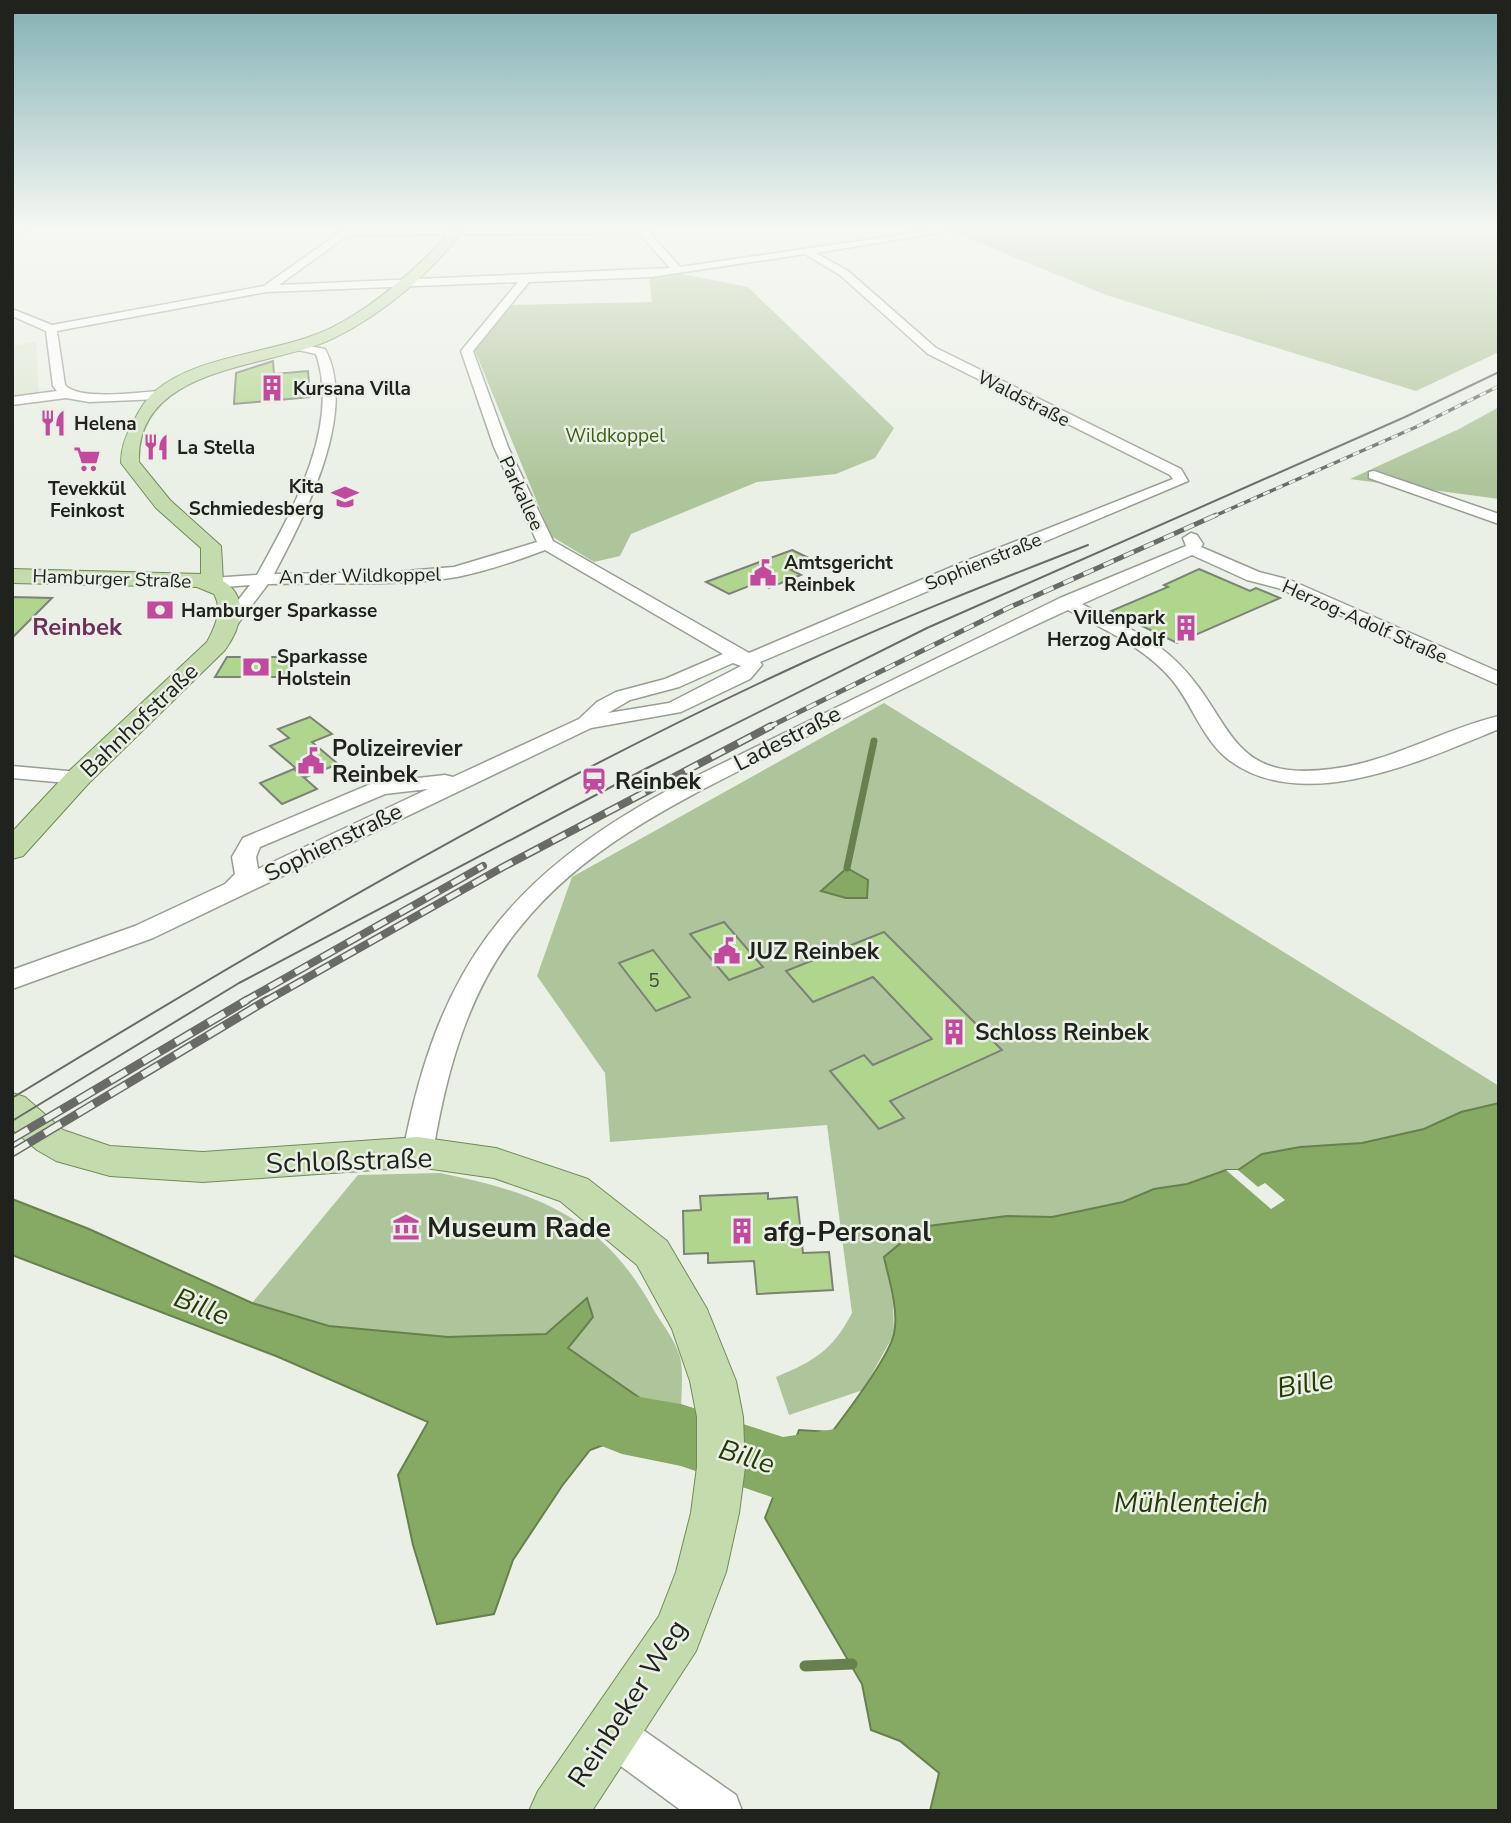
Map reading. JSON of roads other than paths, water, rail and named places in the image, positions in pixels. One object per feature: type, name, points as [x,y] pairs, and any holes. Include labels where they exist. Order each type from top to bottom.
[{"type":"main road","points":[[230,622],[228,598],[212,567],[211,545],[163,504],[130,463],[129,456],[138,429],[160,395],[182,382],[336,332],[359,315]]},
{"type":"main road","points":[[128,577],[183,567],[212,567]]},
{"type":"main road","name":"Hamburger Straße","points":[[12,576],[155,577],[212,567]]},
{"type":"main road","name":"Bahnhofstraße","points":[[12,850],[78,778],[217,645],[230,622]]},
{"type":"main road","name":"Schloßstraße","points":[[12,1107],[50,1140],[70,1150],[110,1161],[203,1167],[418,1152],[496,1163],[574,1190],[652,1253],[692,1323],[713,1381],[720,1417],[721,1467],[715,1513]]},
{"type":"main road","name":"Reinbeker Weg","points":[[558,1811],[678,1633],[701,1572],[715,1513]]},
{"type":"street","points":[[19,315],[51,329],[126,315]]},
{"type":"street","name":"Parkallee","points":[[497,315],[467,351],[492,426],[546,544],[747,661]]},
{"type":"street","name":"Waldstraße","points":[[891,315],[932,351],[1176,472],[1181,481]]},
{"type":"street","points":[[51,329],[59,386],[66,394]]},
{"type":"street","points":[[230,622],[264,577],[320,456],[329,398],[324,356],[314,349],[298,346]]},
{"type":"street","points":[[12,401],[66,394],[89,398],[160,395]]},
{"type":"street","points":[[1374,475],[1499,519]]},
{"type":"street","name":"Sophienstraße","points":[[12,980],[144,932],[586,723],[674,708],[743,675],[752,668],[747,661],[967,567],[1181,481]]},
{"type":"street","points":[[1107,512],[1136,514]]},
{"type":"street","name":"An der Wildkoppel","points":[[212,567],[264,577],[436,575],[489,565],[546,544]]},
{"type":"street","name":"Ladestraße","points":[[418,1152],[425,1108],[444,1046],[483,962],[534,895],[586,849],[626,823],[768,748],[1191,544]]},
{"type":"street","name":"Herzog-Adolf Straße","points":[[1191,544],[1253,576],[1284,584],[1499,679]]},
{"type":"street","points":[[1066,602],[1149,650],[1180,676],[1218,737],[1238,757],[1262,769],[1298,777],[1357,772],[1499,722]]},
{"type":"street","points":[[12,772],[78,778]]},
{"type":"street","name":"Sophienstraße","points":[[231,892],[247,875],[243,864],[246,849],[251,843],[381,788],[404,783],[431,784],[474,774]]},
{"type":"street","points":[[611,1733],[720,1811]]},
{"type":"water","points":[[847,868],[868,880],[867,898],[846,898],[821,891]]},
{"type":"water","name":"Mühlenteich","points":[[1499,1103],[1499,1811],[930,1811],[939,1773],[900,1741],[871,1730],[862,1684],[765,1518],[799,1430],[832,1432],[867,1384],[890,1344],[894,1334],[895,1315],[884,1257],[920,1227],[1007,1216],[1052,1217],[1123,1202],[1154,1189],[1187,1184],[1226,1170],[1238,1170],[1262,1154],[1300,1147],[1362,1143],[1424,1129],[1461,1112]]},
{"type":"water","points":[[12,1199],[89,1229],[252,1303],[329,1326],[448,1337],[546,1334],[587,1298],[593,1317],[568,1348],[660,1412],[681,1423],[681,1445],[614,1441],[590,1450],[562,1486],[513,1560],[494,1614],[437,1624],[413,1545],[398,1475],[428,1422],[276,1356],[12,1255]]},
{"type":"waterway","points":[[847,868],[874,741]]},
{"type":"waterway","name":"Bille","points":[[622,1424],[681,1435],[783,1469],[842,1460]]},
{"type":"waterway","points":[[805,1666],[852,1664]]},
{"type":"tram line","points":[[12,1121],[239,983],[649,767],[927,628],[1405,417],[1499,372]]},
{"type":"tram line","points":[[12,1098],[304,924],[603,760],[842,645],[1088,545]]},
{"type":"railway","points":[[1212,517],[1416,427],[1499,386]]},
{"type":"railway","points":[[771,726],[1008,608],[1216,515]]},
{"type":"railway","points":[[264,1002],[503,867],[771,726]]},
{"type":"railway","points":[[767,728],[771,726]]},
{"type":"railway","points":[[243,1002],[483,866]]},
{"type":"railway","points":[[12,1139],[247,1000]]},
{"type":"railway","points":[[12,1153],[267,1000]]},
{"type":"place","name":"Kursana Villa","points":[[272,388]]},
{"type":"place","name":"Helena","points":[[53,423]]},
{"type":"place","name":"La Stella","points":[[156,447]]},
{"type":"place","name":"Tevekkül Feinkost","points":[[87,459]]},
{"type":"place","name":"Kita Schmiedesberg","points":[[345,497]]},
{"type":"place","name":"Amtsgericht Reinbek","points":[[763,573]]},
{"type":"place","name":"Hamburger Sparkasse","points":[[160,610]]},
{"type":"place","name":"Villenpark Herzog Adolf","points":[[1186,628]]},
{"type":"place","name":"Sparkasse Holstein","points":[[256,667]]},
{"type":"place","name":"Polizeirevier Reinbek","points":[[311,761]]},
{"type":"place","name":"Reinbek","points":[[594,781]]},
{"type":"place","name":"JUZ Reinbek","points":[[727,951]]},
{"type":"place","name":"Schloss Reinbek","points":[[954,1032]]},
{"type":"place","name":"Museum Rade","points":[[406,1227]]},
{"type":"place","name":"afg-Personal","points":[[742,1231]]},
{"type":"district","name":"Reinbek","points":[[77,627]]},
{"type":"park label","name":"Wildkoppel","points":[[615,435]]}]
